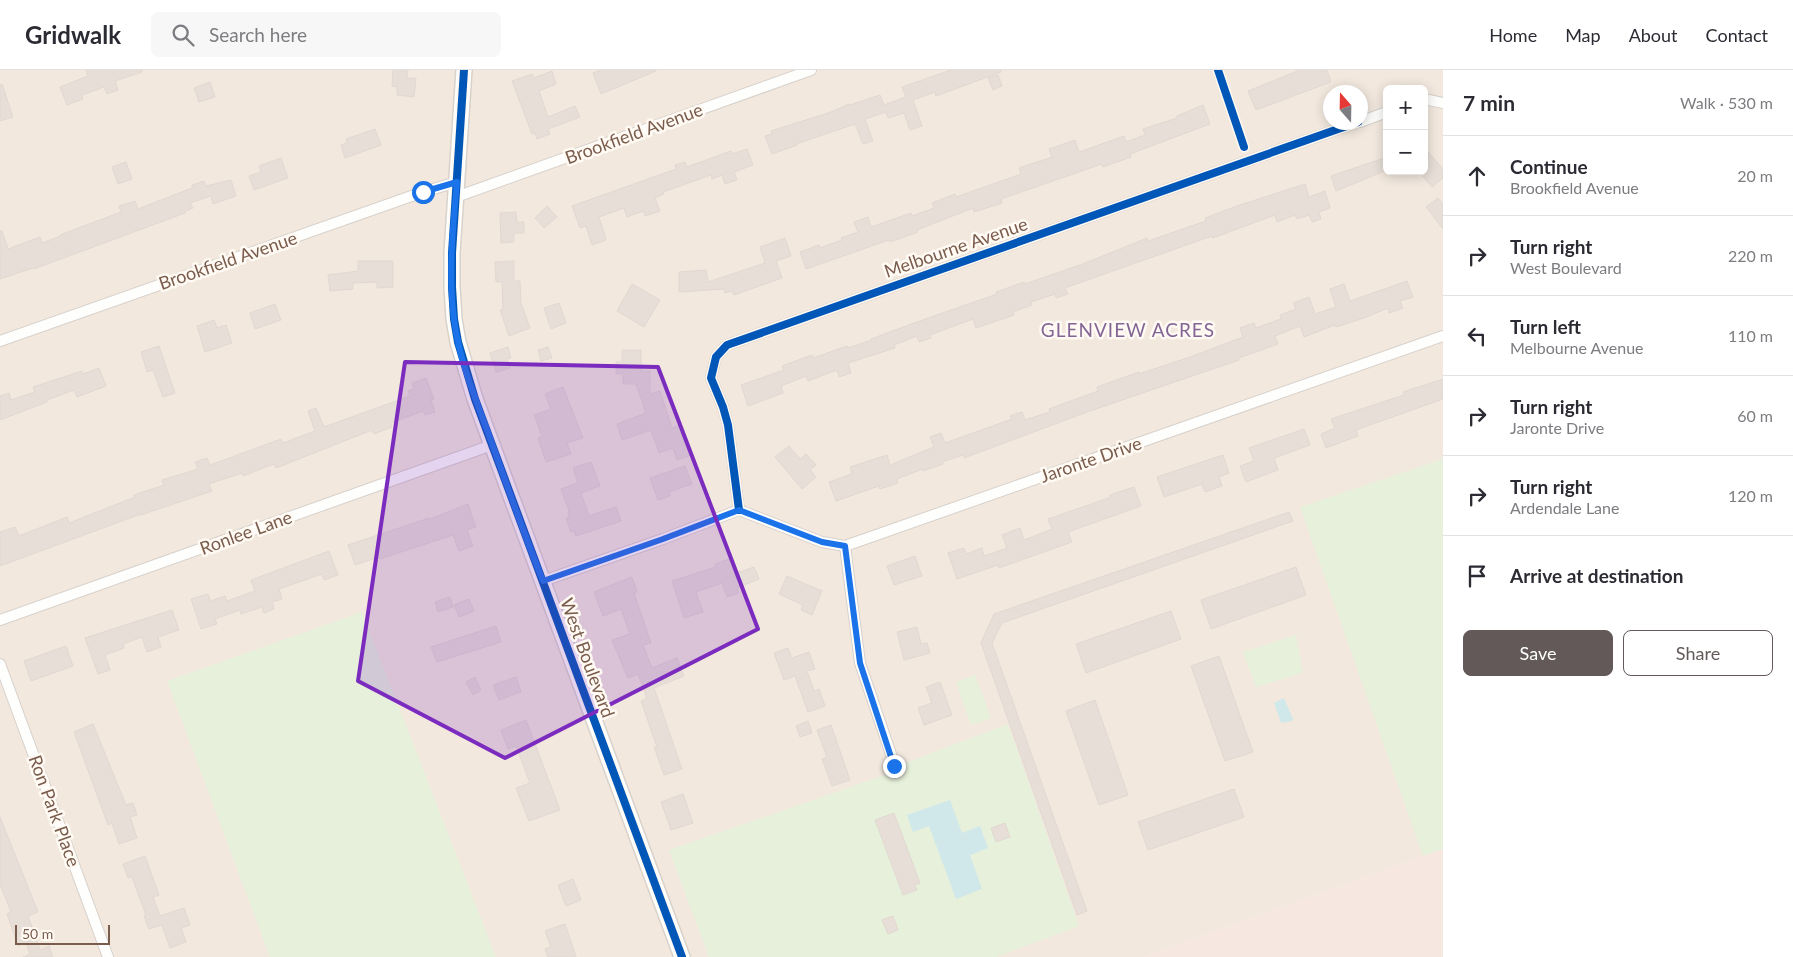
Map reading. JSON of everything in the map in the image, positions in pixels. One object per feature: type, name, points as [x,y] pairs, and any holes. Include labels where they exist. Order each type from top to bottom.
[{"type":"street","name":"West Boulevard","points":[[464,70],[452,253],[452,287],[454,319],[466,372],[682,957]]},
{"type":"street","name":"Brookfield Avenue","points":[[456,197],[811,70]]},
{"type":"street","points":[[1428,100],[1443,103]]},
{"type":"street","name":"Melbourne Avenue","points":[[1368,119],[1383,113]]},
{"type":"street","name":"Melbourne Avenue","points":[[739,510],[728,425],[711,378],[716,357],[727,345],[1336,130]]},
{"type":"street","name":"Brookfield Avenue","points":[[0,341],[423,192],[457,182]]},
{"type":"street","name":"Jaronte Drive","points":[[739,510],[822,542],[845,546],[1443,336]]},
{"type":"street","name":"Ronlee Lane","points":[[0,620],[492,445]]},
{"type":"street","points":[[543,581],[672,536],[739,510]]},
{"type":"street","points":[[845,546],[860,663],[894,766]]},
{"type":"street","name":"Ron Park Place","points":[[0,664],[108,957]]},
{"type":"highlighted area","points":[[405,362],[658,367],[758,629],[505,758],[358,681]]},
{"type":"shaded area","points":[[0,70],[1443,70],[1443,849],[1144,957],[0,957]]},
{"type":"shaded area","points":[[1443,849],[1443,957],[1144,957],[1423,856]]},
{"type":"green space","points":[[1443,459],[1443,849],[1423,856],[1300,507]]},
{"type":"green space","points":[[362,612],[496,957],[270,957],[167,681]]},
{"type":"green space","points":[[1296,635],[1303,673],[1256,687],[1243,652]]},
{"type":"green space","points":[[975,675],[991,718],[971,725],[956,682]]},
{"type":"green space","points":[[1008,724],[1079,926],[996,957],[709,957],[669,850],[888,774],[895,767]]},
{"type":"water","points":[[1284,698],[1293,719],[1292,721],[1281,723],[1274,703]]},
{"type":"water","points":[[950,800],[962,833],[980,826],[988,848],[970,855],[982,889],[956,899],[929,826],[913,832],[907,815]]},
{"type":"building","points":[[86,70],[142,70],[142,72],[115,81],[118,90],[107,94],[104,87],[82,95],[83,99],[67,105],[60,87],[88,76]]},
{"type":"building","points":[[393,70],[408,70],[407,78],[416,78],[414,97],[397,95],[397,87],[392,86]]},
{"type":"building","points":[[601,70],[656,71],[601,94],[593,73]]},
{"type":"building","points":[[951,70],[1001,70],[1001,72],[936,96],[935,92],[913,100],[922,126],[910,130],[904,113],[888,118],[886,112],[865,119],[873,141],[863,144],[855,124],[772,154],[765,136],[772,134],[771,131],[880,95],[884,105],[906,97],[902,87]]},
{"type":"building","points":[[1300,70],[1327,70],[1331,82],[1256,110],[1248,91]]},
{"type":"building","points":[[552,71],[556,84],[539,91],[548,117],[575,106],[580,117],[548,129],[550,134],[537,139],[535,133],[532,134],[512,81],[532,74],[534,78]]},
{"type":"building","points":[[998,75],[1002,86],[993,90],[988,78]]},
{"type":"building","points":[[210,82],[215,97],[199,102],[194,88]]},
{"type":"building","points":[[2,84],[13,117],[0,121],[0,85]]},
{"type":"building","points":[[1203,105],[1210,124],[1130,154],[1131,157],[1103,167],[1102,164],[1001,199],[1002,203],[974,212],[973,208],[917,230],[918,232],[890,242],[889,240],[806,269],[800,252],[819,245],[820,248],[858,232],[854,222],[868,217],[871,227],[911,213],[912,216],[934,208],[932,203],[955,194],[956,197],[1021,174],[1019,168],[1052,157],[1049,149],[1075,140],[1079,152],[1124,136],[1126,142],[1145,135],[1143,129],[1177,118],[1177,116]]},
{"type":"building","points":[[375,129],[381,145],[345,158],[341,145],[347,143],[346,139]]},
{"type":"building","points":[[747,149],[753,165],[734,172],[737,180],[725,184],[722,175],[712,179],[711,175],[663,192],[664,194],[655,198],[660,211],[645,216],[643,211],[627,217],[624,208],[599,217],[606,240],[592,245],[586,226],[580,228],[572,206],[676,169],[675,165],[685,162],[687,167],[731,151],[732,154]]},
{"type":"building","points":[[1428,152],[1443,169],[1443,178],[1432,187],[1422,175],[1428,175]]},
{"type":"building","points":[[281,158],[288,178],[254,190],[249,176],[261,172],[259,166]]},
{"type":"building","points":[[1383,158],[1383,172],[1336,191],[1331,176]]},
{"type":"building","points":[[126,162],[132,179],[118,184],[112,167]]},
{"type":"building","points":[[231,180],[236,196],[213,204],[211,196],[190,203],[193,208],[185,211],[185,213],[34,269],[0,279],[0,231],[2,231],[8,249],[40,237],[42,243],[121,212],[119,206],[135,201],[138,209],[192,188],[192,185],[204,181],[206,186]]},
{"type":"building","points":[[1305,184],[1309,197],[1325,191],[1330,208],[1319,212],[1321,219],[1312,222],[1309,215],[1297,219],[1295,215],[1277,222],[1275,215],[1065,288],[1068,294],[1056,298],[1055,294],[1031,302],[1032,305],[1013,312],[1014,315],[976,328],[973,319],[930,335],[931,338],[919,342],[917,336],[894,345],[895,348],[848,363],[851,373],[839,377],[837,370],[808,381],[806,376],[781,386],[783,393],[748,406],[741,385],[784,370],[782,366],[812,355],[813,358],[847,346],[848,348],[872,340],[997,294],[996,292],[1080,265],[1147,238],[1148,241],[1206,221],[1205,218],[1237,206]]},
{"type":"building","points":[[1438,198],[1443,204],[1443,229],[1426,207]]},
{"type":"building","points":[[547,206],[557,217],[544,228],[535,218]]},
{"type":"building","points":[[516,212],[517,222],[524,222],[524,233],[514,233],[514,242],[501,243],[500,213]]},
{"type":"building","points":[[785,238],[791,256],[776,261],[782,278],[734,295],[732,291],[725,293],[724,289],[679,292],[679,272],[706,270],[708,282],[765,263],[760,247]]},
{"type":"building","points":[[358,261],[393,261],[393,287],[377,288],[377,282],[353,283],[353,289],[330,291],[328,275],[358,271]]},
{"type":"building","points":[[514,261],[514,281],[520,281],[521,303],[530,328],[509,336],[500,310],[503,309],[502,282],[496,282],[495,262]]},
{"type":"building","points":[[1407,281],[1413,297],[1400,301],[1403,308],[1389,313],[1388,308],[1364,318],[1336,327],[1335,325],[1304,337],[1300,326],[1275,336],[1278,344],[1239,358],[1239,360],[1090,411],[964,458],[963,455],[942,462],[943,464],[897,479],[898,483],[880,489],[879,486],[836,501],[829,482],[852,474],[850,467],[887,455],[890,465],[934,447],[930,437],[941,433],[945,443],[1012,419],[1010,416],[1022,412],[1025,420],[1050,412],[1049,409],[1098,391],[1097,387],[1190,357],[1243,337],[1240,328],[1254,323],[1256,328],[1281,319],[1280,315],[1296,309],[1293,303],[1309,297],[1315,314],[1336,307],[1330,289],[1344,284],[1350,301]]},
{"type":"building","points":[[632,284],[660,300],[644,327],[617,311]]},
{"type":"building","points":[[559,303],[566,323],[551,329],[544,308]]},
{"type":"building","points":[[275,304],[281,320],[255,329],[250,313]]},
{"type":"building","points":[[214,320],[217,328],[226,325],[232,343],[205,352],[197,326]]},
{"type":"building","points":[[159,346],[175,393],[163,397],[153,370],[147,372],[141,352]]},
{"type":"building","points":[[508,347],[511,358],[507,359],[510,368],[496,372],[490,353]]},
{"type":"building","points":[[548,347],[552,358],[541,361],[538,350]]},
{"type":"building","points":[[622,350],[641,350],[641,371],[650,371],[650,394],[660,391],[672,428],[681,425],[691,455],[677,460],[673,448],[659,453],[651,430],[622,440],[617,424],[646,413],[636,384],[623,384],[623,374],[616,374],[616,362],[622,362]]},
{"type":"building","points":[[99,368],[106,386],[77,397],[74,390],[0,420],[0,396],[9,393],[11,400],[35,392],[33,387],[82,371],[83,374]]},
{"type":"building","points":[[426,378],[434,399],[431,400],[435,412],[425,415],[423,411],[391,423],[392,427],[374,434],[372,430],[276,468],[274,464],[243,476],[242,473],[209,484],[212,491],[141,514],[0,566],[0,532],[15,527],[19,536],[67,517],[69,523],[135,497],[134,495],[164,485],[162,480],[198,469],[195,462],[207,458],[210,465],[281,439],[283,443],[315,431],[308,411],[316,408],[324,427],[410,396],[408,391],[414,389],[412,383]]},
{"type":"building","points":[[1443,379],[1443,399],[1356,430],[1358,436],[1326,448],[1321,434],[1335,428],[1331,419],[1404,395],[1403,392]]},
{"type":"building","points":[[563,387],[583,438],[567,443],[571,454],[546,462],[538,438],[542,436],[534,415],[551,409],[545,394]]},
{"type":"building","points":[[1304,429],[1310,445],[1274,458],[1278,470],[1246,482],[1240,466],[1254,461],[1249,448]]},
{"type":"building","points":[[789,446],[800,459],[806,454],[816,465],[810,470],[816,477],[802,489],[775,457]]},
{"type":"building","points":[[1223,455],[1229,473],[1219,477],[1222,486],[1205,492],[1202,484],[1164,497],[1157,477]]},
{"type":"building","points":[[591,462],[600,486],[581,493],[589,516],[616,507],[621,521],[576,536],[574,531],[571,532],[566,518],[569,517],[569,511],[561,489],[578,483],[573,468]]},
{"type":"building","points":[[685,466],[692,484],[669,492],[670,496],[658,500],[650,478]]},
{"type":"building","points":[[1134,487],[1141,506],[1068,532],[1072,542],[999,568],[998,565],[957,579],[948,553],[964,548],[966,554],[982,548],[984,556],[1007,548],[1002,535],[1020,528],[1024,540],[1052,529],[1048,519]]},
{"type":"building","points":[[468,504],[476,527],[467,530],[473,546],[459,551],[453,535],[380,559],[379,557],[355,565],[348,545],[430,519]]},
{"type":"building","points":[[1289,512],[1293,521],[1002,623],[992,643],[1087,911],[1077,915],[981,643],[994,614]]},
{"type":"building","points":[[329,551],[338,575],[324,580],[322,574],[279,589],[282,599],[272,602],[274,609],[264,613],[262,607],[241,614],[240,610],[215,619],[217,624],[201,629],[191,599],[208,594],[210,601],[225,596],[227,601],[255,591],[251,580]]},
{"type":"building","points":[[915,556],[922,576],[894,585],[887,566]]},
{"type":"building","points":[[732,558],[737,573],[754,567],[759,579],[737,588],[739,593],[727,597],[722,583],[696,592],[703,612],[684,618],[672,581],[716,567],[715,564]]},
{"type":"building","points":[[1296,567],[1306,595],[1211,629],[1201,600]]},
{"type":"building","points":[[787,576],[822,591],[812,615],[801,610],[803,605],[779,594]]},
{"type":"building","points":[[632,577],[637,592],[634,593],[651,643],[643,645],[652,668],[677,658],[684,676],[654,688],[682,769],[664,775],[654,747],[657,747],[641,701],[647,698],[638,674],[628,678],[612,640],[630,634],[621,609],[603,616],[594,592]]},
{"type":"building","points":[[450,597],[453,607],[438,612],[435,602]]},
{"type":"building","points":[[469,599],[474,611],[459,617],[454,605]]},
{"type":"building","points":[[172,610],[179,630],[158,637],[161,647],[147,652],[142,637],[123,644],[124,648],[105,655],[110,670],[98,674],[85,638]]},
{"type":"building","points":[[1171,611],[1181,639],[1086,673],[1076,644]]},
{"type":"building","points":[[496,626],[501,642],[437,662],[431,647]]},
{"type":"building","points":[[917,627],[921,644],[927,643],[930,653],[904,660],[897,632]]},
{"type":"building","points":[[66,646],[73,666],[31,681],[24,661]]},
{"type":"building","points":[[788,648],[792,658],[809,652],[815,669],[807,671],[814,691],[819,689],[825,706],[808,712],[795,676],[784,680],[774,653]]},
{"type":"building","points":[[1219,656],[1253,752],[1225,761],[1191,666]]},
{"type":"building","points":[[475,677],[481,690],[473,695],[466,682]]},
{"type":"building","points":[[516,677],[521,692],[499,700],[493,685]]},
{"type":"building","points":[[940,682],[952,715],[924,725],[918,708],[932,703],[926,687]]},
{"type":"building","points":[[1095,700],[1128,795],[1099,805],[1066,711]]},
{"type":"building","points":[[526,720],[560,810],[529,821],[516,788],[530,783],[516,746],[508,749],[501,730]]},
{"type":"building","points":[[808,721],[812,733],[800,737],[796,726]]},
{"type":"building","points":[[93,724],[126,805],[133,803],[137,815],[130,817],[137,838],[119,844],[112,823],[108,825],[74,732]]},
{"type":"building","points":[[831,725],[850,780],[832,786],[822,759],[827,757],[817,730]]},
{"type":"building","points":[[1234,789],[1244,817],[1148,850],[1138,822]]},
{"type":"building","points":[[683,794],[693,823],[671,830],[661,802]]},
{"type":"building","points":[[894,813],[920,883],[915,885],[917,890],[903,895],[875,820]]},
{"type":"building","points":[[0,817],[38,912],[28,916],[40,950],[49,946],[53,957],[23,957],[30,954],[26,943],[18,946],[7,914],[11,912],[0,884]]},
{"type":"building","points":[[1005,823],[1010,837],[996,842],[991,828]]},
{"type":"building","points":[[145,856],[159,895],[153,897],[160,916],[184,908],[190,925],[181,928],[186,942],[170,948],[162,925],[149,929],[132,877],[128,878],[123,864]]},
{"type":"building","points":[[573,879],[581,900],[566,906],[558,885]]},
{"type":"building","points":[[893,916],[898,930],[888,934],[882,920]]},
{"type":"building","points":[[565,924],[576,957],[548,957],[545,949],[551,947],[545,931]]},
{"type":"cycle path","points":[[464,70],[452,253],[454,319],[458,342],[475,399],[682,957]]},
{"type":"cycle path","points":[[1218,70],[1244,147]]},
{"type":"cycle path","points":[[739,510],[728,425],[711,378],[716,357],[727,345],[1335,130]]},
{"type":"district","name":"GLENVIEW ACRES","points":[[1128,330]]},
{"type":"route","points":[[423,192],[457,182],[452,253],[452,287],[458,342],[475,399],[543,581],[739,510],[822,542],[845,546],[860,663],[866,687],[894,766]]}]
